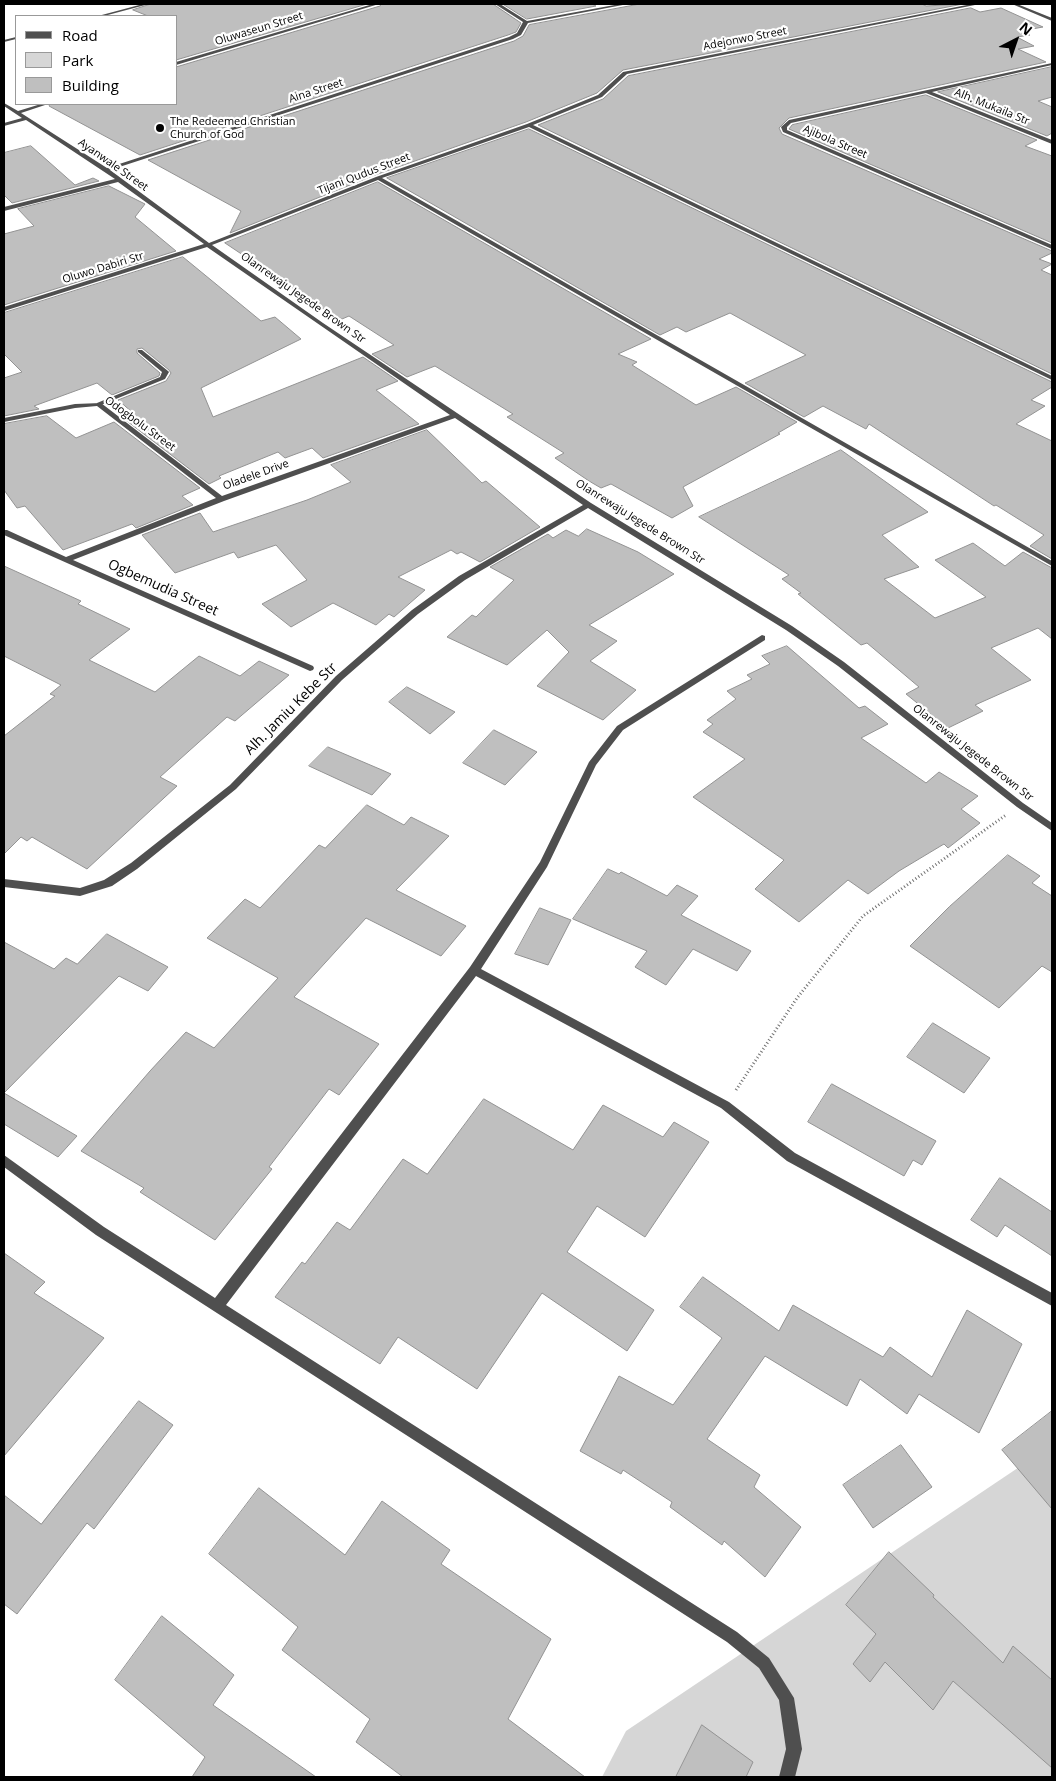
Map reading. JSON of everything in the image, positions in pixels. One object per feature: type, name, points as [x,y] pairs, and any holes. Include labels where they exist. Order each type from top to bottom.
[{"type":"street","points":[[104,15],[147,4]]},
{"type":"street","name":"Oluwaseun Street","points":[[178,63],[377,4]]},
{"type":"street","points":[[497,4],[526,22],[626,4]]},
{"type":"street","name":"Adejonwo Street","points":[[529,126],[600,96],[608,90],[612,82],[625,73],[978,4]]},
{"type":"street","points":[[1014,4],[1052,20]]},
{"type":"street","name":"Aina Street","points":[[106,170],[511,38],[519,34],[526,22]]},
{"type":"street","name":"Ajibola Street","points":[[1052,64],[924,91],[789,122],[785,125],[785,131],[1052,247]]},
{"type":"street","name":"Alh. Mukaila Str","points":[[924,91],[1052,142]]},
{"type":"street","name":"Ayanwale Street","points":[[4,104],[106,170],[208,246]]},
{"type":"street","points":[[16,113],[43,105]]},
{"type":"street","points":[[4,125],[25,119]]},
{"type":"street","points":[[529,126],[1052,378]]},
{"type":"street","name":"Tijani Qudus Street","points":[[208,246],[378,178],[529,126]]},
{"type":"street","points":[[378,178],[1052,564]]},
{"type":"street","points":[[4,209],[119,180]]},
{"type":"street","name":"Oluwo Dabiri Str","points":[[4,309],[208,246]]},
{"type":"street","name":"Olanrewaju Jegede Brown Str","points":[[208,246],[588,505],[797,633],[842,664],[1020,805],[1052,828]]},
{"type":"street","points":[[99,404],[163,378],[166,372],[140,351]]},
{"type":"street","name":"Odogbolu Street","points":[[4,420],[75,406],[99,404],[221,499]]},
{"type":"street","name":"Oladele Drive","points":[[66,560],[221,499],[456,415]]},
{"type":"street","name":"Alh. Jamiu Kebe Str","points":[[4,883],[80,892],[108,883],[128,870],[233,787],[340,678],[415,612],[462,578],[588,505]]},
{"type":"street","name":"Ogbemudia Street","points":[[4,532],[310,668]]},
{"type":"street","points":[[217,1306],[474,970],[544,864],[592,764],[620,728],[762,638]]},
{"type":"street","points":[[474,970],[726,1105],[791,1157],[1052,1300]]},
{"type":"street","points":[[4,1160],[100,1231],[732,1637],[764,1663],[786,1698],[794,1750],[787,1777]]},
{"type":"path","points":[[726,1105],[797,998],[863,916],[1020,805]]},
{"type":"green space","points":[[1052,1445],[1052,1777],[602,1777],[626,1731]]},
{"type":"building","points":[[151,4],[367,4],[178,59],[178,15],[146,15],[133,10]]},
{"type":"building","points":[[381,4],[493,4],[521,23],[516,32],[508,35],[140,155],[49,106],[178,105],[178,66],[380,6]]},
{"type":"building","points":[[503,4],[592,4],[596,6],[527,19]]},
{"type":"building","points":[[640,4],[922,4],[926,6],[963,4],[623,70],[597,93],[526,122],[375,175],[230,233],[241,211],[148,160],[514,41],[523,36],[529,25]]},
{"type":"building","points":[[971,8],[980,12],[1001,8],[1043,27],[1021,31],[1030,35],[1017,37],[1034,46],[1018,49],[1046,62],[789,118],[779,128],[782,134],[1052,251],[1052,253],[1039,259],[1052,264],[1041,270],[1052,275],[1052,374],[538,125],[603,99],[628,76]]},
{"type":"building","points":[[1052,67],[1052,97],[1038,101],[1052,107],[1052,133],[1047,136],[938,92]]},
{"type":"building","points":[[926,95],[1037,140],[1025,146],[1052,156],[1052,243],[789,129],[792,125]]},
{"type":"building","points":[[529,129],[1052,382],[1052,387],[1031,400],[1045,406],[1016,424],[1052,441],[1052,559],[1030,546],[1044,535],[996,505],[994,506],[869,424],[866,429],[823,406],[804,417],[745,383],[806,355],[730,313],[686,332],[677,327],[660,335],[387,178]]},
{"type":"building","points":[[31,146],[75,185],[93,178],[99,181],[12,203],[4,195],[4,153]]},
{"type":"building","points":[[378,182],[651,339],[618,354],[637,362],[632,365],[696,405],[736,387],[797,422],[778,433],[780,434],[683,487],[693,506],[672,518],[611,484],[601,488],[589,481],[555,458],[564,453],[507,417],[513,414],[435,366],[407,377],[372,354],[394,345],[349,316],[342,319],[328,312],[225,243]]},
{"type":"building","points":[[109,186],[145,204],[135,217],[176,251],[4,305],[4,234],[34,226],[18,209]]},
{"type":"building","points":[[183,257],[261,321],[275,317],[301,339],[201,388],[213,417],[363,357],[398,381],[376,390],[419,424],[323,458],[312,448],[285,458],[278,452],[219,476],[221,478],[209,484],[123,418],[133,413],[118,400],[166,381],[171,373],[142,348],[137,349],[137,353],[160,373],[159,376],[112,395],[97,383],[34,406],[39,409],[4,416],[4,378],[22,372],[4,354],[4,313]]},
{"type":"building","points":[[47,416],[76,438],[114,422],[200,488],[182,496],[193,505],[136,528],[132,524],[63,550],[25,506],[17,508],[4,490],[4,424]]},
{"type":"building","points":[[427,430],[482,483],[486,481],[540,527],[480,562],[461,552],[457,554],[451,550],[398,577],[425,590],[394,617],[389,614],[376,625],[333,603],[291,627],[262,604],[307,580],[276,545],[238,558],[234,552],[175,573],[142,535],[200,513],[213,532],[307,500],[351,482],[331,465]]},
{"type":"building","points":[[841,450],[928,512],[882,535],[919,567],[884,579],[935,618],[986,597],[935,560],[973,543],[1005,566],[1023,552],[1052,568],[1052,639],[1038,628],[991,648],[1031,680],[975,705],[983,711],[948,728],[906,694],[919,687],[867,643],[861,645],[798,594],[801,593],[782,579],[789,575],[699,517]]},
{"type":"building","points":[[587,529],[638,552],[674,574],[589,625],[617,641],[590,661],[636,690],[603,720],[537,686],[569,652],[547,630],[507,665],[447,637],[472,615],[476,617],[514,580],[490,567],[548,534],[553,538],[566,530],[578,536]]},
{"type":"building","points":[[4,566],[81,601],[78,604],[130,629],[89,660],[155,692],[199,656],[240,676],[259,661],[289,675],[235,721],[227,717],[160,777],[177,786],[87,869],[32,837],[27,841],[21,837],[4,854],[4,736],[55,696],[50,694],[61,685],[4,656]]},
{"type":"building","points":[[787,646],[859,708],[865,706],[888,724],[861,738],[926,783],[939,772],[978,796],[961,809],[980,823],[948,848],[944,844],[899,871],[868,894],[848,880],[799,922],[755,889],[784,860],[693,797],[745,759],[703,732],[713,724],[707,720],[736,699],[727,691],[752,679],[747,675],[770,664],[762,656]]},
{"type":"building","points":[[407,687],[455,712],[430,734],[389,702]]},
{"type":"building","points":[[494,730],[537,752],[505,785],[463,763]]},
{"type":"building","points":[[328,747],[391,774],[372,795],[309,766]]},
{"type":"building","points":[[367,805],[404,825],[411,817],[449,836],[396,890],[466,926],[441,956],[366,918],[294,997],[379,1044],[339,1095],[329,1089],[269,1167],[272,1169],[215,1240],[140,1192],[144,1188],[81,1151],[186,1032],[214,1048],[278,978],[207,938],[245,899],[260,908],[319,845],[325,848]]},
{"type":"building","points":[[1008,855],[1040,876],[1032,883],[1052,896],[1052,972],[1042,966],[999,1008],[910,946],[949,907]]},
{"type":"building","points":[[608,869],[619,874],[621,872],[667,896],[677,885],[698,896],[681,915],[751,951],[737,971],[693,949],[666,985],[635,967],[647,951],[573,919]]},
{"type":"building","points":[[540,908],[571,920],[548,965],[515,954]]},
{"type":"building","points":[[107,934],[168,967],[148,991],[119,976],[4,1093],[4,942],[54,969],[66,958],[77,964]]},
{"type":"building","points":[[933,1023],[990,1058],[964,1093],[907,1057]]},
{"type":"building","points":[[832,1084],[936,1141],[922,1165],[913,1160],[904,1176],[808,1122]]},
{"type":"building","points":[[4,1093],[77,1136],[58,1157],[4,1124]]},
{"type":"building","points":[[484,1099],[573,1150],[603,1105],[663,1137],[674,1122],[709,1142],[645,1237],[597,1206],[567,1252],[654,1310],[627,1351],[542,1293],[477,1389],[398,1337],[380,1364],[275,1297],[302,1262],[305,1264],[337,1222],[350,1230],[403,1159],[427,1174]]},
{"type":"building","points":[[1000,1178],[1052,1212],[1052,1256],[1005,1225],[997,1237],[971,1220]]},
{"type":"building","points":[[4,1253],[45,1282],[34,1293],[104,1338],[4,1456]]},
{"type":"building","points":[[703,1277],[779,1331],[793,1305],[883,1357],[890,1347],[932,1377],[967,1310],[1022,1344],[979,1433],[919,1394],[907,1414],[860,1379],[847,1406],[765,1356],[707,1439],[760,1475],[754,1487],[801,1527],[765,1577],[724,1541],[722,1545],[670,1507],[672,1502],[623,1470],[621,1474],[580,1451],[619,1376],[673,1405],[722,1338],[680,1307]]},
{"type":"building","points":[[139,1401],[173,1425],[94,1529],[87,1523],[17,1614],[4,1604],[4,1495],[41,1524]]},
{"type":"building","points":[[1052,1411],[1052,1509],[1002,1450]]},
{"type":"building","points":[[901,1445],[932,1487],[873,1528],[843,1485]]},
{"type":"building","points":[[259,1488],[345,1555],[382,1501],[450,1550],[441,1564],[551,1639],[508,1719],[585,1777],[403,1777],[356,1742],[370,1719],[282,1650],[298,1627],[209,1554]]},
{"type":"building","points":[[889,1552],[934,1595],[933,1597],[1003,1663],[1013,1646],[1052,1680],[1052,1768],[953,1681],[933,1710],[885,1662],[870,1682],[853,1664],[876,1634],[846,1605]]},
{"type":"building","points":[[162,1616],[234,1675],[213,1705],[316,1777],[192,1777],[205,1757],[115,1680]]},
{"type":"building","points":[[702,1725],[753,1762],[746,1777],[676,1777]]},
{"type":"place","name":"The Redeemed Christian Church of God","points":[[160,128]]}]
